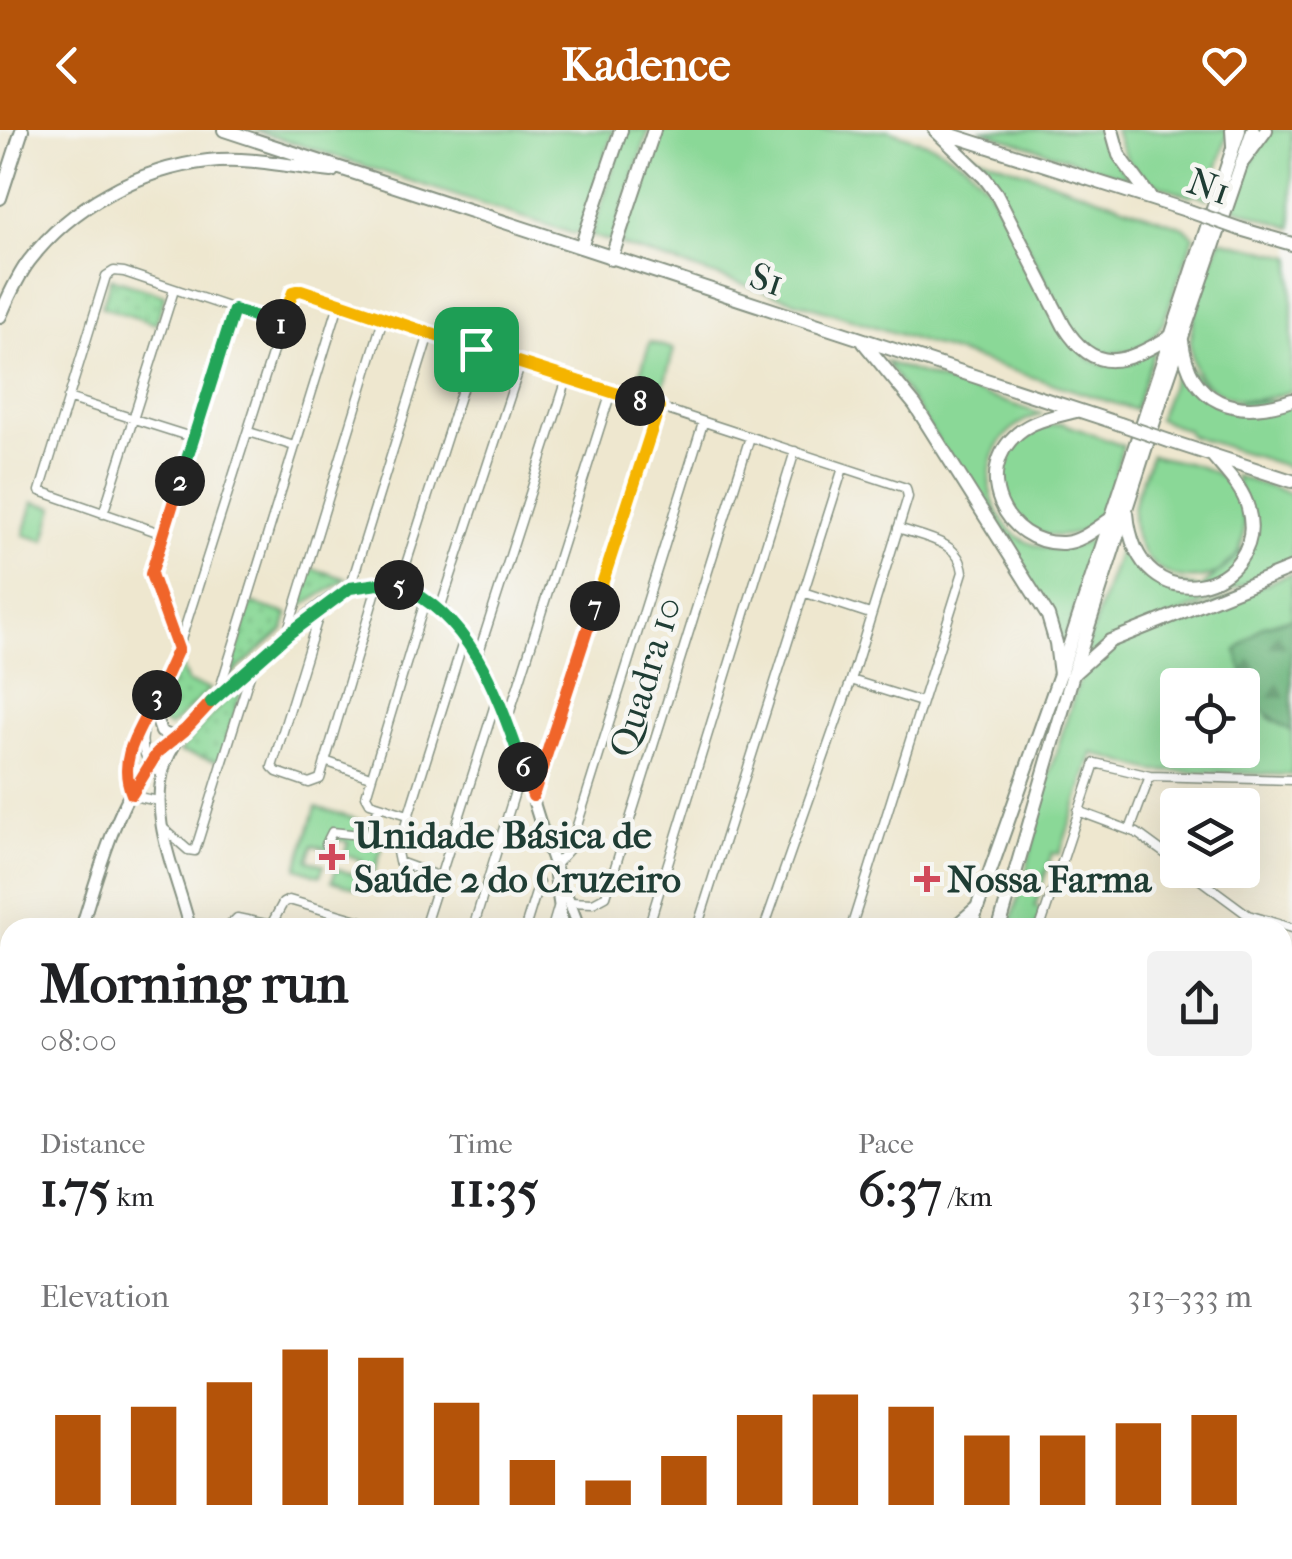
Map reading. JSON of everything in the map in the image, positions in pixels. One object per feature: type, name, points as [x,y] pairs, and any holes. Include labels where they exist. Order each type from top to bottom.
[{"type":"main road","points":[[0,195],[22,130]]},
{"type":"main road","name":"S1","points":[[224,130],[1292,481]]},
{"type":"main road","points":[[581,247],[621,130]]},
{"type":"main road","points":[[611,259],[654,130]]},
{"type":"main road","points":[[935,130],[984,177],[996,194],[1077,345],[1095,357],[1118,362],[1175,340]]},
{"type":"main road","name":"N1","points":[[935,130],[1292,244]]},
{"type":"main road","points":[[1112,130],[1119,155],[1151,198]]},
{"type":"main road","points":[[1002,918],[1112,518],[1253,130]]},
{"type":"main road","points":[[1244,160],[1266,130]]},
{"type":"main road","points":[[974,918],[1004,824],[1126,513],[1167,381],[1175,340],[1234,135]]},
{"type":"main road","points":[[0,316],[27,263],[53,234],[92,203],[142,178],[208,161],[262,162],[359,174]]},
{"type":"main road","points":[[1271,238],[1292,235]]},
{"type":"main road","points":[[1175,340],[1194,381],[1220,402],[1254,410],[1292,400]]},
{"type":"main road","points":[[862,341],[915,405],[1048,616],[1066,674]]},
{"type":"main road","points":[[1076,411],[1037,422],[1010,440],[997,469],[998,502],[1011,523],[1035,540],[1076,540],[1112,518]]},
{"type":"main road","points":[[1126,513],[1134,551],[1160,579],[1180,586],[1197,586],[1228,574],[1245,550],[1250,517],[1240,490],[1213,456]]},
{"type":"main road","points":[[1066,674],[1110,640],[1292,568]]},
{"type":"main road","points":[[1004,824],[1018,824],[1024,828],[1026,837]]},
{"type":"street","points":[[163,534],[40,491],[106,276],[114,271],[124,272],[282,325]]},
{"type":"street","points":[[103,514],[174,290]]},
{"type":"street","points":[[159,802],[132,794],[128,783],[129,752],[178,649],[291,295],[301,290],[906,488],[908,497],[851,680],[768,918]]},
{"type":"street","points":[[218,694],[339,304]]},
{"type":"street","points":[[178,649],[152,580],[234,310]]},
{"type":"street","points":[[287,635],[383,319]]},
{"type":"street","points":[[350,588],[428,334]]},
{"type":"street","points":[[400,586],[476,349]]},
{"type":"street","points":[[440,609],[521,364]]},
{"type":"street","points":[[478,655],[567,379]]},
{"type":"street","points":[[507,722],[611,392]]},
{"type":"street","points":[[68,398],[194,438]]},
{"type":"street","name":"Quadra 10","points":[[533,796],[659,407]]},
{"type":"street","name":"Quadra 10","points":[[554,865],[570,848],[704,422]]},
{"type":"street","points":[[249,432],[294,446]]},
{"type":"street","name":"Quadra 10","points":[[564,903],[593,903],[606,896],[750,437]]},
{"type":"street","name":"Quadra 10","points":[[651,918],[795,451]]},
{"type":"street","points":[[700,918],[843,468]]},
{"type":"street","points":[[854,918],[963,568],[948,546],[898,528]]},
{"type":"street","points":[[321,608],[272,769],[301,781],[317,782],[378,584]]},
{"type":"street","points":[[187,918],[159,802],[162,776],[170,756],[185,730],[218,694],[287,635],[350,588],[378,584],[400,586],[426,598],[478,655],[523,766],[564,903],[572,918]]},
{"type":"street","points":[[804,592],[870,614]]},
{"type":"street","points":[[408,816],[366,799],[426,598]]},
{"type":"street","points":[[440,877],[397,858],[464,638]]},
{"type":"street","points":[[172,862],[176,855],[195,851],[252,668]]},
{"type":"street","points":[[851,680],[921,702]]},
{"type":"street","points":[[427,918],[497,698]]},
{"type":"street","points":[[150,710],[161,732],[174,737]]},
{"type":"street","points":[[150,710],[141,742],[149,763],[162,776]]},
{"type":"street","points":[[84,918],[112,833],[132,794],[149,763],[185,730]]},
{"type":"street","points":[[325,761],[370,777]]},
{"type":"street","points":[[1043,918],[1094,766],[1100,762],[1150,776],[1292,780]]},
{"type":"street","points":[[476,918],[523,766]]},
{"type":"street","points":[[1130,830],[1150,776]]},
{"type":"street","points":[[326,844],[332,832],[369,836],[374,804]]},
{"type":"street","points":[[1078,811],[1130,830],[1160,851]]},
{"type":"street","points":[[163,828],[188,850]]},
{"type":"street","points":[[528,918],[539,883]]},
{"type":"street","points":[[1211,888],[1258,918]]},
{"type":"street","points":[[275,918],[283,903],[290,900],[351,918]]},
{"type":"street","points":[[557,918],[564,903]]},
{"type":"street","points":[[563,918],[564,903]]},
{"type":"street","points":[[963,918],[979,904]]},
{"type":"green space","points":[[254,130],[614,130],[581,231],[574,234]]},
{"type":"green space","points":[[625,130],[649,130],[612,242],[591,236]]},
{"type":"green space","points":[[659,130],[888,130],[935,146],[967,165],[988,187],[1089,359],[1108,365],[1124,364],[1156,346],[1135,410],[620,245]]},
{"type":"green space","points":[[980,130],[1106,130],[1113,156],[1129,179]]},
{"type":"green space","points":[[1115,130],[1229,130],[1208,199],[1163,186],[1142,175],[1127,158]]},
{"type":"green space","points":[[1270,130],[1292,130],[1292,228],[1234,208],[1247,169]]},
{"type":"green space","points":[[959,149],[1184,227],[1194,236],[1164,322],[1150,341],[1135,350],[1110,354],[1087,346],[1069,327],[996,186]]},
{"type":"green space","points":[[1220,240],[1292,257],[1292,391],[1244,400],[1216,391],[1201,378],[1193,361],[1193,320]]},
{"type":"green space","points":[[111,278],[165,295],[156,324],[102,307]]},
{"type":"green space","points":[[650,342],[674,349],[663,388],[638,380]]},
{"type":"green space","points":[[1181,359],[1218,403],[1292,401],[1292,468],[1189,435],[1187,430],[1158,419]]},
{"type":"green space","points":[[886,362],[1041,414],[1011,430],[994,454],[989,481],[995,507],[1010,530],[1033,544],[1063,548],[1098,536],[1063,648],[1054,617]]},
{"type":"green space","points":[[1062,423],[1123,446],[1102,513],[1083,530],[1060,536],[1035,532],[1015,517],[1004,497],[1002,474],[1010,452],[1025,434]]},
{"type":"green space","points":[[1151,455],[1209,470],[1236,493],[1244,521],[1241,546],[1229,564],[1211,575],[1190,579],[1169,574],[1151,562],[1138,542],[1134,507]]},
{"type":"green space","points":[[1235,476],[1292,494],[1292,563],[1083,658],[1125,532],[1143,568],[1162,579],[1201,588],[1252,542]]},
{"type":"green space","points":[[33,502],[54,507],[45,541],[24,535]]},
{"type":"green space","points":[[311,568],[347,579],[299,608]]},
{"type":"green space","points":[[1292,573],[1292,618],[1261,627],[1269,718],[1292,731],[1292,775],[1153,771],[1093,753],[1060,854],[1052,853],[1035,907],[1042,910],[1039,918],[1012,918],[1046,784],[1086,667],[1109,646]]},
{"type":"green space","points":[[251,603],[288,614],[284,629],[229,677]]},
{"type":"green space","points":[[1292,618],[1292,731],[1260,707],[1260,668],[1241,668],[1236,651],[1261,627]]},
{"type":"green space","points":[[180,662],[188,683],[210,689],[170,727],[161,722],[161,708]]},
{"type":"green space","points":[[242,688],[221,762],[179,752],[235,689]]},
{"type":"green space","points":[[316,807],[388,829],[368,892],[332,881],[336,869],[357,875],[362,860],[345,854],[348,842],[338,839],[334,851],[313,845],[308,860],[324,865],[320,876],[297,868]]},
{"type":"place","name":"Unidade Básica de Saúde 2 do Cruzeiro","points":[[332,857]]},
{"type":"place","name":"Nossa Farma","points":[[927,879]]},
{"type":"route","points":[[301,290],[476,349],[659,407],[533,796],[478,655],[426,598],[400,586],[378,584],[350,588],[287,635],[166,744],[149,763],[132,794],[128,765],[131,745],[178,649],[151,574],[234,310],[282,325],[291,295],[301,290]]}]
